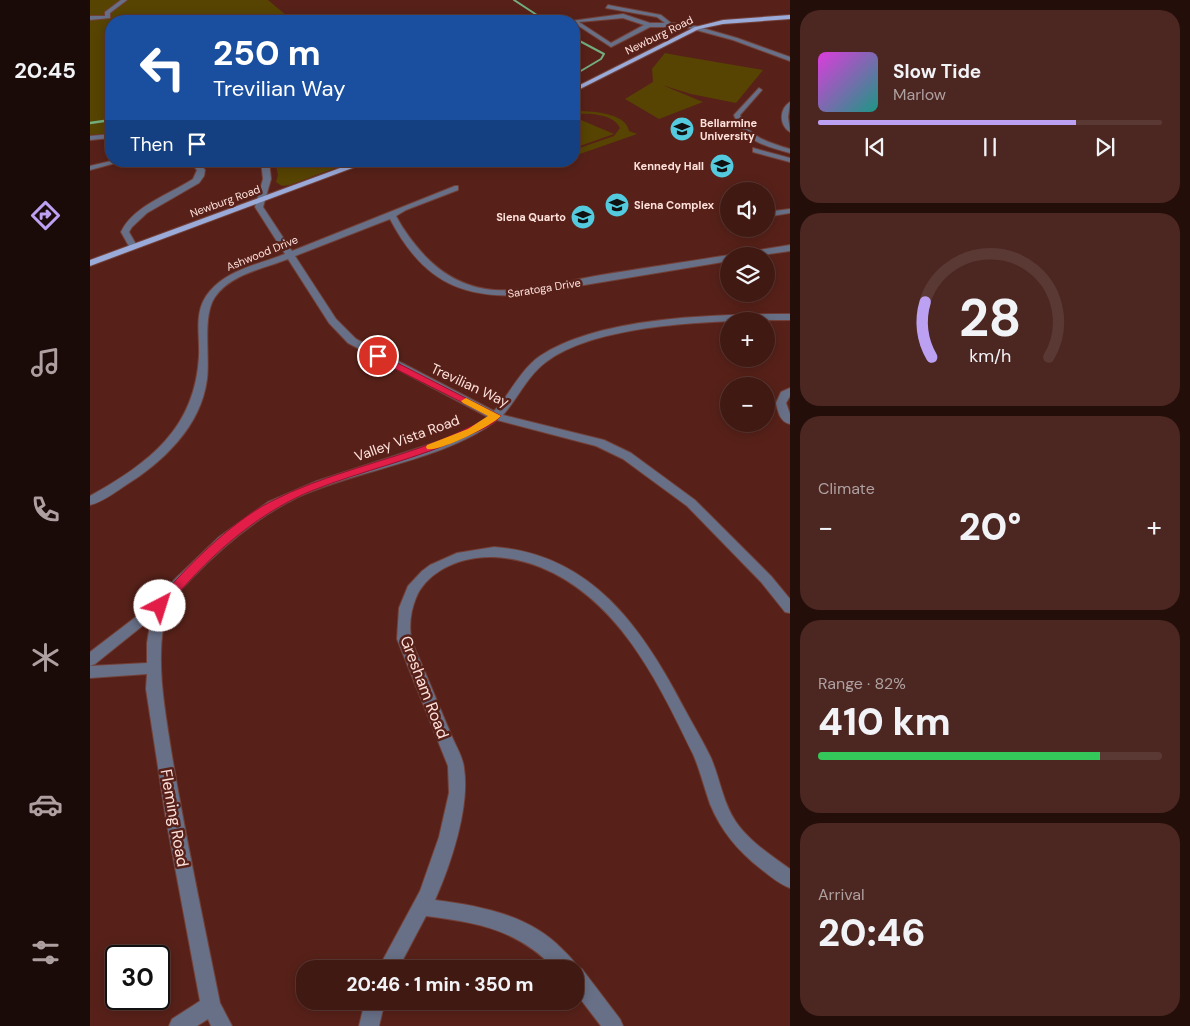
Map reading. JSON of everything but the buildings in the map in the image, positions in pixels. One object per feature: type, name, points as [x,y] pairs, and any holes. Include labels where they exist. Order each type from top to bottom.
[{"type":"main road","name":"Newburg Road","points":[[580,87],[697,28],[723,22],[790,17]]},
{"type":"main road","name":"Newburg Road","points":[[90,263],[351,167]]},
{"type":"street","points":[[107,15],[108,10],[124,0]]},
{"type":"street","points":[[608,7],[659,16],[669,24]]},
{"type":"street","points":[[580,20],[623,16],[649,25],[669,24],[697,28],[735,39],[790,59]]},
{"type":"street","points":[[90,18],[105,17]]},
{"type":"street","points":[[580,25],[611,45],[649,25]]},
{"type":"street","points":[[759,90],[739,110],[737,119],[742,128],[769,144],[790,151]]},
{"type":"street","points":[[790,104],[786,109],[784,119],[790,130]]},
{"type":"street","points":[[90,138],[105,137]]},
{"type":"street","points":[[769,144],[756,150],[790,160]]},
{"type":"street","points":[[90,168],[105,164]]},
{"type":"street","points":[[133,246],[125,232],[127,225],[199,179],[201,170],[198,167]]},
{"type":"street","points":[[260,200],[265,190],[266,167]]},
{"type":"street","name":"Ashwood Drive","points":[[90,501],[142,470],[168,446],[187,422],[201,388],[204,365],[202,315],[213,293],[237,276],[455,188]]},
{"type":"street","name":"Trevilian Way","points":[[260,200],[258,207],[289,256],[332,321],[352,341],[496,416],[600,443],[635,462],[691,502],[766,579],[790,608]]},
{"type":"street","points":[[775,213],[790,210]]},
{"type":"street","name":"Saratoga Drive","points":[[392,215],[397,227],[429,268],[453,283],[490,294],[533,292],[596,279],[720,259]]},
{"type":"street","points":[[775,250],[790,248]]},
{"type":"street","name":"Valley Vista Road","points":[[90,660],[160,606],[178,584],[210,554],[248,522],[272,506],[307,488],[445,442],[487,423],[503,408],[538,363],[554,352],[586,340],[624,331],[693,320],[790,317]]},
{"type":"street","points":[[790,391],[782,398],[781,403],[784,414],[790,421]]},
{"type":"street","name":"Gresham Road","points":[[392,960],[428,895],[448,836],[457,793],[458,778],[450,750],[404,639],[402,625],[404,607],[418,583],[430,571],[454,558],[482,552],[509,553],[525,556],[553,566],[592,589],[615,610],[654,665],[669,693],[703,760],[730,828],[751,851],[790,880]]},
{"type":"street","name":"Fleming Road","points":[[160,606],[154,643],[154,689],[174,819],[212,1006],[222,1026]]},
{"type":"street","points":[[90,672],[153,668]]},
{"type":"street","points":[[421,907],[473,914],[503,921],[541,942],[559,960]]},
{"type":"street","points":[[584,986],[613,1026]]},
{"type":"street","points":[[179,1026],[212,1006]]},
{"type":"street","points":[[369,1026],[373,1010]]},
{"type":"shaded area","points":[[90,0],[268,0],[286,15],[105,15],[105,134],[90,135]]},
{"type":"shaded area","points":[[665,53],[763,70],[736,103],[691,94],[662,85],[703,102],[659,119],[625,99],[653,82],[652,69]]},
{"type":"shaded area","points":[[580,111],[597,112],[614,116],[626,125],[629,131],[637,134],[580,154],[580,148],[614,136],[620,128],[612,119],[593,114],[580,114]]},
{"type":"shaded area","points":[[580,120],[614,134],[580,146]]},
{"type":"shaded area","points":[[276,167],[338,167],[290,185],[282,186],[276,182],[278,175]]},
{"type":"waterway","points":[[514,0],[537,15]]},
{"type":"waterway","points":[[580,41],[604,54],[601,59],[580,71]]},
{"type":"waterway","points":[[90,123],[105,121]]},
{"type":"slow traffic","points":[[431,447],[472,431],[496,416],[466,401]]},
{"type":"place","name":"Bellarmine University","points":[[682,129]]},
{"type":"place","name":"Kennedy Hall","points":[[722,166]]},
{"type":"place","name":"Siena Complex","points":[[617,205]]},
{"type":"place","name":"Siena Quarto","points":[[583,217]]},
{"type":"route","points":[[160,606],[178,584],[210,554],[263,511],[307,488],[396,459],[472,431],[496,416],[378,356]]}]
